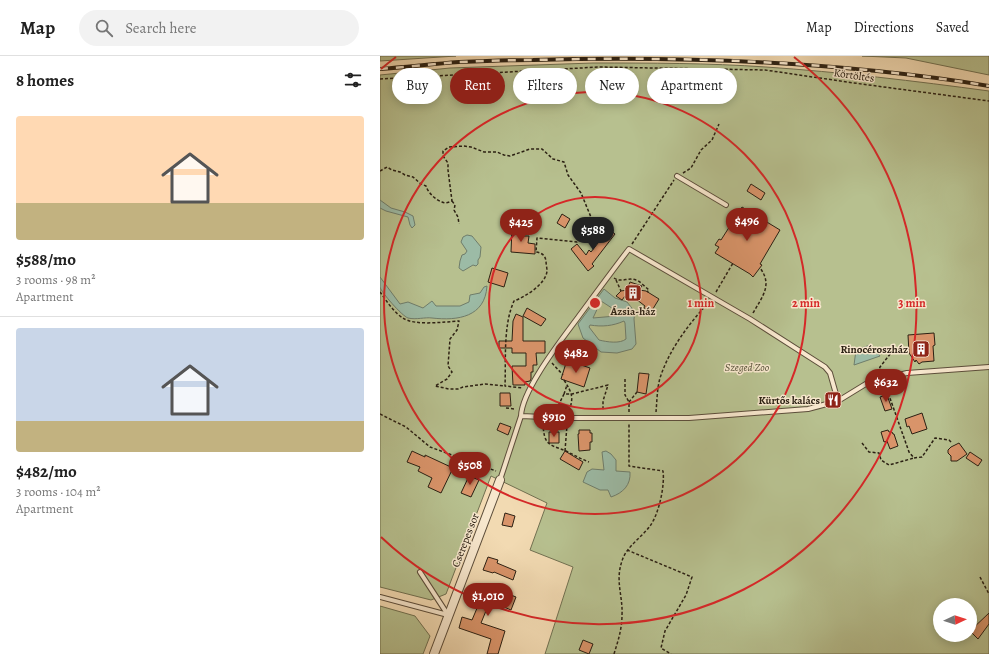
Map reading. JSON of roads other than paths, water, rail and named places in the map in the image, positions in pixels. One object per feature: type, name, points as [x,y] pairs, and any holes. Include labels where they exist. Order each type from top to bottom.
[{"type":"street","name":"Cserepes sor","points":[[434,654],[501,476]]},
{"type":"lane","points":[[677,176],[726,205]]},
{"type":"lane","points":[[501,476],[521,416],[521,409],[530,389],[548,359],[629,249],[750,319],[826,367],[830,373],[838,402]]},
{"type":"lane","points":[[521,416],[552,418],[690,418],[808,409],[838,402],[868,382],[883,378],[907,373],[989,367]]},
{"type":"lane","points":[[420,572],[448,615]]},
{"type":"lane","points":[[380,597],[448,615]]},
{"type":"railway","points":[[380,69],[459,62],[590,59],[705,60],[762,62],[876,71],[989,86]]},
{"type":"place","name":"Ázsia-ház","points":[[633,293]]},
{"type":"place","name":"Rinocéroszház","points":[[921,349]]},
{"type":"place","name":"Kürtős kalács","points":[[833,400]]},
{"type":"park label","name":"Szeged Zoo","points":[[747,367]]}]
